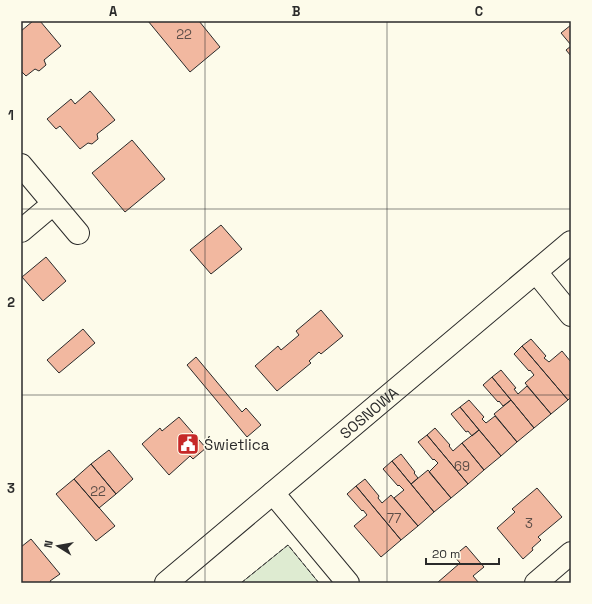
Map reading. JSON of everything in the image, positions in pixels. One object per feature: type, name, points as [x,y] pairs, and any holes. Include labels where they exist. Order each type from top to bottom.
[{"type":"street","points":[[21,165],[78,233]]},
{"type":"street","points":[[21,232],[54,204]]},
{"type":"street","name":"SOSNOWA","points":[[166,583],[571,242]]},
{"type":"street","points":[[536,272],[571,315]]},
{"type":"street","points":[[273,493],[348,583]]},
{"type":"street","points":[[536,583],[571,553]]},
{"type":"green space","points":[[288,545],[319,583],[241,583]]},
{"type":"building","points":[[33,21],[40,21],[61,46],[44,60],[46,65],[39,71],[35,69],[26,76],[21,71],[21,31]]},
{"type":"building","points":[[148,21],[199,21],[220,47],[190,72]]},
{"type":"building","points":[[571,25],[571,45],[561,33]]},
{"type":"building","points":[[571,46],[571,56],[566,50]]},
{"type":"building","points":[[90,91],[115,120],[97,134],[98,139],[92,144],[88,143],[80,149],[60,126],[56,129],[47,119],[71,99],[75,104]]},
{"type":"building","points":[[132,140],[165,179],[125,212],[92,173]]},
{"type":"building","points":[[221,225],[242,249],[211,274],[190,250]]},
{"type":"building","points":[[46,257],[66,281],[43,301],[22,277]]},
{"type":"building","points":[[321,310],[343,336],[321,354],[319,352],[309,361],[311,363],[277,391],[255,366],[278,346],[281,350],[299,335],[296,331]]},
{"type":"building","points":[[83,329],[95,343],[59,373],[47,360]]},
{"type":"building","points":[[531,339],[546,356],[544,358],[549,362],[562,351],[571,362],[571,397],[568,400],[522,346]]},
{"type":"building","points":[[522,346],[568,400],[551,414],[525,383],[534,375],[514,354]]},
{"type":"building","points":[[196,357],[242,412],[246,408],[261,425],[247,437],[187,365]]},
{"type":"building","points":[[501,370],[516,388],[514,389],[518,394],[527,386],[551,414],[534,428],[492,377]]},
{"type":"building","points":[[492,377],[511,400],[503,406],[483,385]]},
{"type":"building","points":[[469,400],[484,417],[482,419],[486,423],[495,416],[517,442],[501,456],[460,407]]},
{"type":"building","points":[[511,400],[534,428],[517,442],[494,414]]},
{"type":"building","points":[[460,407],[479,430],[472,436],[468,431],[466,432],[451,414]]},
{"type":"building","points":[[179,417],[206,448],[193,459],[190,456],[169,475],[142,444],[160,428],[162,431]]},
{"type":"building","points":[[435,428],[450,445],[449,446],[453,451],[462,443],[484,470],[468,484],[427,435]]},
{"type":"building","points":[[479,430],[501,456],[484,470],[462,443]]},
{"type":"building","points":[[427,435],[468,484],[451,498],[429,472],[438,463],[434,459],[433,460],[418,442]]},
{"type":"building","points":[[109,450],[133,479],[116,494],[91,464]]},
{"type":"building","points":[[401,454],[418,478],[411,484],[392,461]]},
{"type":"building","points":[[392,461],[434,512],[418,526],[394,498],[404,490],[399,485],[398,486],[383,469]]},
{"type":"building","points":[[91,464],[116,494],[99,508],[74,479]]},
{"type":"building","points":[[428,470],[451,498],[434,512],[411,484]]},
{"type":"building","points":[[74,479],[115,526],[96,541],[56,494]]},
{"type":"building","points":[[365,479],[379,496],[378,498],[382,503],[391,495],[418,526],[401,540],[356,486]]},
{"type":"building","points":[[356,486],[401,540],[381,557],[354,526],[367,515],[347,494]]},
{"type":"building","points":[[537,488],[562,517],[538,537],[541,540],[523,559],[497,528],[515,512],[512,509]]},
{"type":"building","points":[[31,539],[60,574],[50,581],[51,583],[21,583],[21,547]]},
{"type":"building","points":[[466,546],[484,567],[473,576],[479,583],[437,583],[460,563],[454,556]]},
{"type":"fence","points":[[241,583],[288,545],[319,583]]},
{"type":"place","name":"Świetlica","points":[[188,444]]}]
